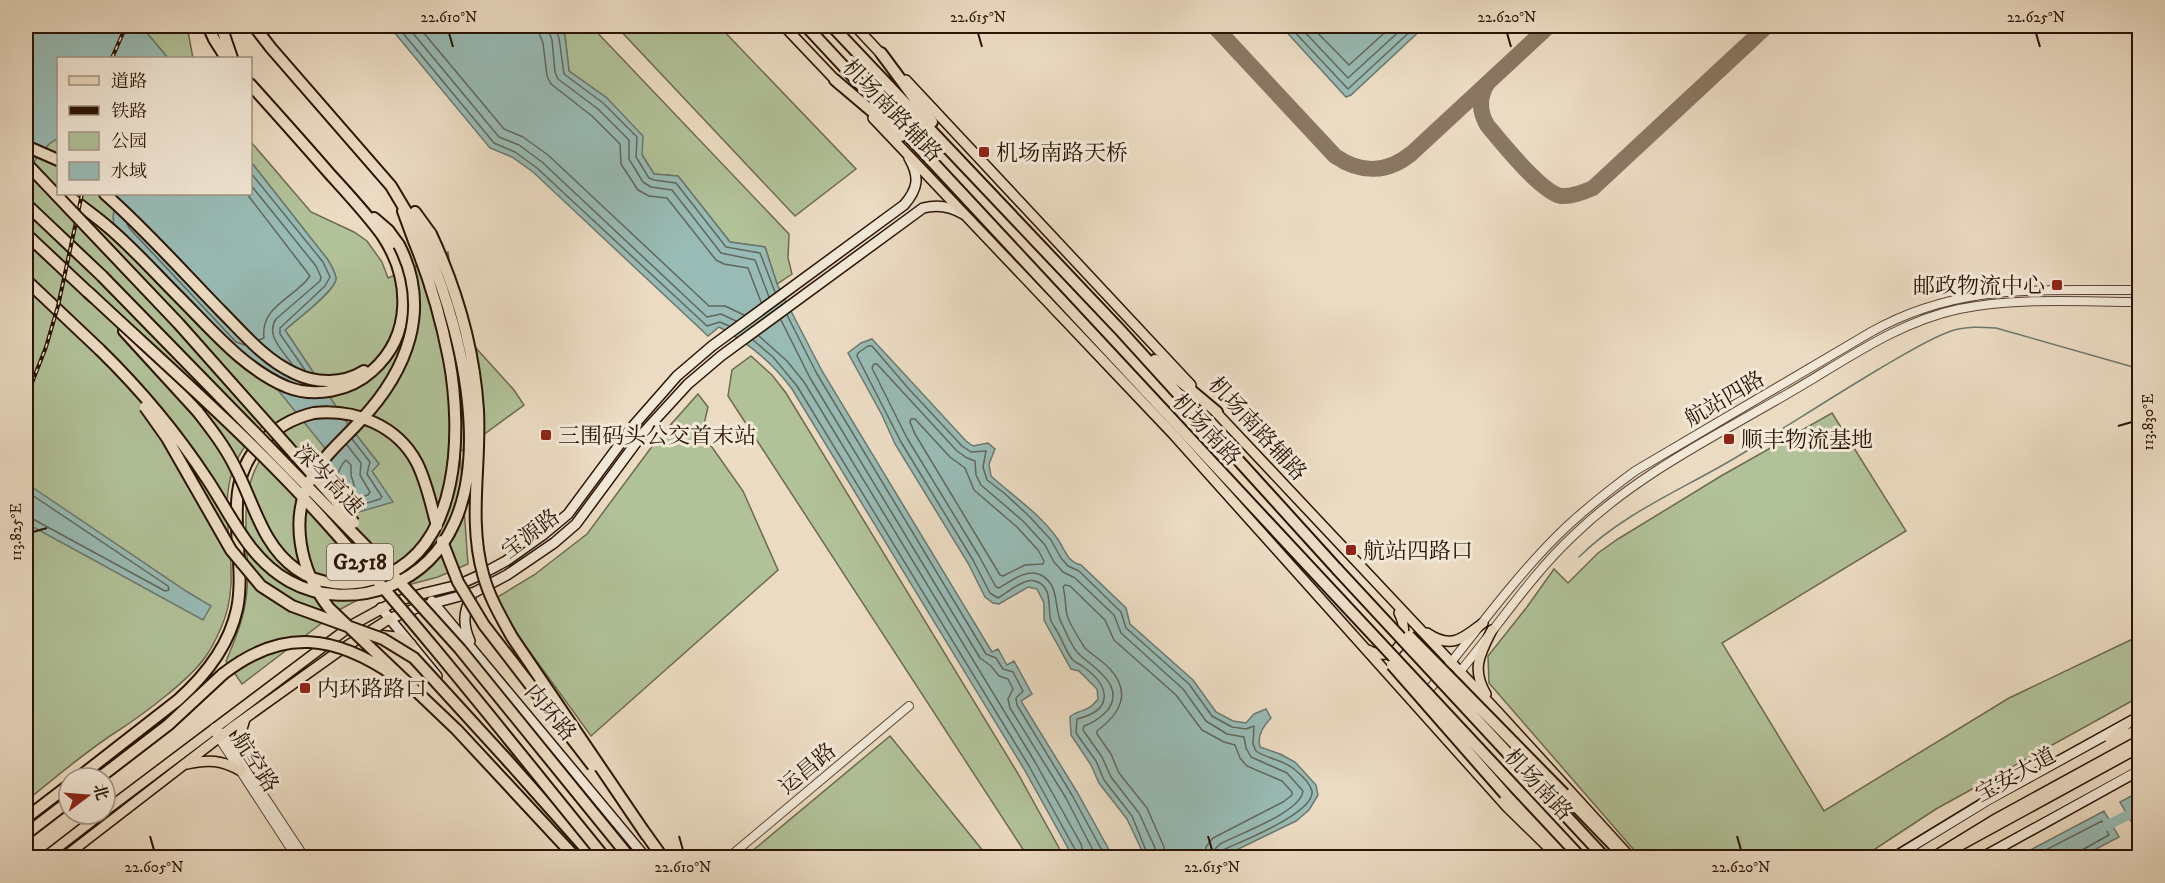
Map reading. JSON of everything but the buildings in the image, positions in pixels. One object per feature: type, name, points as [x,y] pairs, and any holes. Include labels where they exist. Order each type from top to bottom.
[{"type":"highway","points":[[208,26],[225,57]]},
{"type":"highway","points":[[221,26],[232,57]]},
{"type":"highway","name":"机场南路","points":[[807,26],[1581,858]]},
{"type":"highway","name":"机场南路","points":[[832,26],[1121,331],[1337,569],[1605,858]]},
{"type":"highway","points":[[88,292],[212,430],[236,468],[264,532],[283,558],[295,568],[319,580],[335,583],[362,582],[396,570],[415,555],[430,536],[440,519],[450,483],[455,431],[449,360],[418,216],[256,28]]},
{"type":"highway","points":[[880,53],[961,161]]},
{"type":"highway","points":[[835,80],[946,176]]},
{"type":"highway","points":[[66,195],[110,228],[232,350],[277,382],[298,390],[335,391],[356,383],[366,377],[384,358],[399,333],[404,311],[403,285],[395,248],[388,230],[357,205],[252,86]]},
{"type":"highway","points":[[26,146],[57,160]]},
{"type":"highway","points":[[26,163],[57,187]]},
{"type":"highway","points":[[26,163],[187,332],[336,501],[386,567]]},
{"type":"highway","points":[[391,186],[457,297],[473,364],[478,433],[475,524],[478,550],[484,577],[494,603],[512,637],[647,836]]},
{"type":"highway","points":[[106,195],[256,346],[286,369],[303,377],[334,381],[359,374],[384,358]]},
{"type":"highway","name":"深岑高速","points":[[26,204],[102,276],[386,567],[460,649],[630,858]]},
{"type":"highway","name":"深岑高速","points":[[26,234],[268,463],[322,518],[446,664],[605,858]]},
{"type":"highway","points":[[26,280],[129,378],[153,406],[208,480],[243,536],[273,570],[296,584],[323,593],[356,594],[387,587],[414,572],[440,547],[457,516],[466,481],[469,435],[464,371],[451,312],[422,238]]},
{"type":"highway","points":[[395,248],[412,277],[415,300],[414,323],[406,351],[384,393],[313,474],[303,501],[300,541],[307,570],[321,597],[338,617],[426,699],[508,783],[576,858]]},
{"type":"highway","points":[[1121,331],[1216,412]]},
{"type":"highway","points":[[100,350],[167,438],[231,550],[261,586],[292,606],[382,639],[414,658],[594,858]]},
{"type":"highway","points":[[94,766],[137,734],[193,686],[217,657],[232,626],[239,596],[237,498],[247,461],[256,448],[278,428],[290,421],[328,411],[353,414],[367,418],[395,435],[407,448],[424,479],[444,549],[472,608],[663,858]]},
{"type":"highway","points":[[1337,569],[1445,671],[1626,858]]},
{"type":"highway","points":[[1324,581],[1415,692],[1505,794],[1566,858]]},
{"type":"highway","points":[[115,766],[168,725],[245,658],[291,642],[324,644],[346,649],[370,660],[426,699]]},
{"type":"highway","points":[[26,818],[57,794]]},
{"type":"highway","points":[[26,834],[57,810]]},
{"type":"main road","name":"机场南路辅路","points":[[784,26],[901,146],[1173,434],[1507,807],[1559,858]]},
{"type":"main road","name":"机场南路辅路","points":[[855,26],[1497,711],[1631,858]]},
{"type":"main road","name":"宝源路","points":[[117,802],[333,639],[381,608],[411,596],[458,585],[495,568],[544,534],[568,514],[653,402],[677,376],[712,346],[904,204],[915,190],[917,179],[914,166],[901,146]]},
{"type":"main road","points":[[904,204],[911,201],[916,202],[918,207],[914,214]]},
{"type":"main road","name":"宝源路","points":[[63,858],[221,736],[359,637],[403,613],[475,592],[526,563],[576,524],[658,415],[688,384],[721,356],[914,214],[929,207],[945,206],[960,212],[977,226]]},
{"type":"main road","points":[[1366,649],[1376,654],[1386,654],[1396,650],[1404,639],[1404,624],[1384,591]]},
{"type":"main road","points":[[475,592],[467,605],[464,626],[475,651]]},
{"type":"main road","name":"内环路","points":[[425,593],[646,858]]},
{"type":"main road","points":[[381,608],[587,858]]},
{"type":"main road","points":[[1409,619],[1430,635],[1446,642],[1458,640],[1483,622]]},
{"type":"main road","points":[[1492,630],[1479,659],[1477,670],[1480,683],[1497,711]]},
{"type":"main road","points":[[359,637],[389,635],[411,644]]},
{"type":"main road","points":[[1893,858],[1990,799],[2139,716]]},
{"type":"main road","points":[[184,764],[215,760],[243,768],[239,739],[245,719]]},
{"type":"main road","points":[[2101,748],[2128,723]]},
{"type":"main road","name":"宝安大道","points":[[1912,858],[1992,809],[2139,728]]},
{"type":"main road","name":"宝安大道","points":[[1959,858],[2139,759]]},
{"type":"main road","points":[[1981,858],[2139,770]]},
{"type":"main road","points":[[44,858],[85,826]]},
{"type":"street","name":"航站四路","points":[[1416,705],[1538,556],[1605,493],[1654,460],[1887,322],[1928,305],[1986,293],[2137,289]]},
{"type":"street","name":"航站四路","points":[[1425,715],[1536,575],[1589,520],[1669,463],[1897,331],[1942,313],[1977,306],[2139,302]]},
{"type":"street","name":"运昌路","points":[[728,858],[909,706]]},
{"type":"street","name":"航空路","points":[[214,728],[305,858]]},
{"type":"street","name":"航空路","points":[[243,768],[297,858]]},
{"type":"green space","points":[[141,26],[187,26],[193,57],[167,57]]},
{"type":"green space","points":[[559,26],[591,26],[789,234],[788,258],[792,274],[777,284],[765,247],[730,242],[678,176],[654,174],[607,98],[569,71],[565,36]]},
{"type":"green space","points":[[616,26],[719,26],[856,169],[795,216]]},
{"type":"green space","points":[[57,139],[57,195],[119,195],[230,354],[256,362],[325,448],[319,459],[372,471],[379,464],[347,423],[285,330],[330,290],[336,278],[328,260],[252,163],[252,143],[311,212],[354,232],[367,241],[382,262],[388,278],[448,252],[454,295],[462,327],[476,348],[514,390],[524,405],[460,452],[468,564],[438,577],[363,597],[339,610],[242,684],[226,661],[240,627],[246,600],[248,492],[253,474],[262,457],[276,441],[263,426],[242,450],[231,474],[227,499],[231,575],[229,601],[221,628],[208,653],[189,676],[138,717],[69,766],[57,766],[57,776],[26,801],[26,171],[49,144]]},
{"type":"green space","points":[[751,356],[772,375],[786,393],[1017,772],[1064,857],[1028,857],[728,396],[732,370]]},
{"type":"green space","points":[[698,394],[708,407],[702,433],[743,491],[778,570],[591,736],[522,641],[496,598],[534,575],[587,534],[656,441]]},
{"type":"green space","points":[[1832,413],[1906,531],[1722,643],[1824,811],[2009,698],[2139,636],[2139,697],[1936,809],[1863,857],[1640,857],[1489,683],[1488,656],[1554,569],[1568,583],[1598,553],[1618,539],[1721,476]]},
{"type":"green space","points":[[890,736],[988,857],[745,857]]},
{"type":"water","points":[[26,26],[141,26],[167,57],[57,57],[57,139],[49,144],[26,171]]},
{"type":"water","points":[[389,26],[559,26],[565,36],[569,71],[607,98],[643,136],[642,155],[654,174],[678,176],[730,242],[765,247],[777,284],[822,371],[992,652],[998,649],[1007,665],[1014,661],[1032,694],[1021,701],[1077,792],[1113,857],[1073,857],[1024,769],[784,379],[759,354],[730,333],[719,327],[708,336],[533,172],[512,157],[490,148]]},
{"type":"water","points":[[1281,26],[1425,26],[1351,95],[1346,97]]},
{"type":"water","points":[[252,163],[328,260],[334,271],[336,278],[329,290],[285,330],[347,423],[379,464],[372,471],[393,502],[335,519],[326,513],[316,496],[315,487],[317,467],[325,448],[256,363],[230,354],[114,227],[113,216],[118,195],[252,195]]},
{"type":"water","points":[[872,339],[966,441],[973,446],[988,443],[995,449],[989,464],[991,476],[1042,521],[1072,561],[1081,565],[1126,608],[1130,624],[1193,680],[1216,712],[1233,721],[1246,723],[1254,714],[1266,709],[1271,718],[1261,731],[1260,747],[1295,762],[1316,785],[1318,795],[1309,810],[1296,821],[1222,857],[1145,857],[1127,819],[1099,783],[1091,765],[1071,735],[1070,717],[1094,704],[1098,699],[1097,689],[1079,671],[1071,669],[1044,620],[1044,603],[1037,589],[1028,587],[999,604],[985,597],[968,563],[895,444],[848,353],[861,343]]},
{"type":"water","points":[[26,483],[211,606],[203,620],[26,523]]},
{"type":"water","points":[[2139,792],[2139,828],[2136,830],[2120,802]]},
{"type":"water","points":[[2104,811],[2119,837],[2081,857],[2017,857]]},
{"type":"waterway","points":[[1579,557],[1635,514],[1740,455],[1905,354],[1951,331],[1979,327],[1996,328],[2140,369]]},
{"type":"waterway","points":[[2100,829],[2140,809]]},
{"type":"taxiway","points":[[1214,26],[1335,156],[1355,166],[1374,169],[1394,164],[1412,153],[1549,26]]},
{"type":"taxiway","points":[[1487,84],[1482,94],[1481,104],[1482,115],[1487,125],[1543,186],[1561,196],[1574,195],[1593,188],[1767,26]]},
{"type":"railway","points":[[112,57],[126,26]]},
{"type":"railway","points":[[26,398],[46,347],[58,306],[82,195]]},
{"type":"place","name":"机场南路天桥","points":[[984,152]]},
{"type":"place","name":"邮政物流中心","points":[[2057,285]]},
{"type":"place","name":"三围码头公交首末站","points":[[546,435]]},
{"type":"place","name":"顺丰物流基地","points":[[1729,439]]},
{"type":"place","name":"航站四路口","points":[[1351,550]]},
{"type":"place","name":"内环路路口","points":[[305,688]]}]
